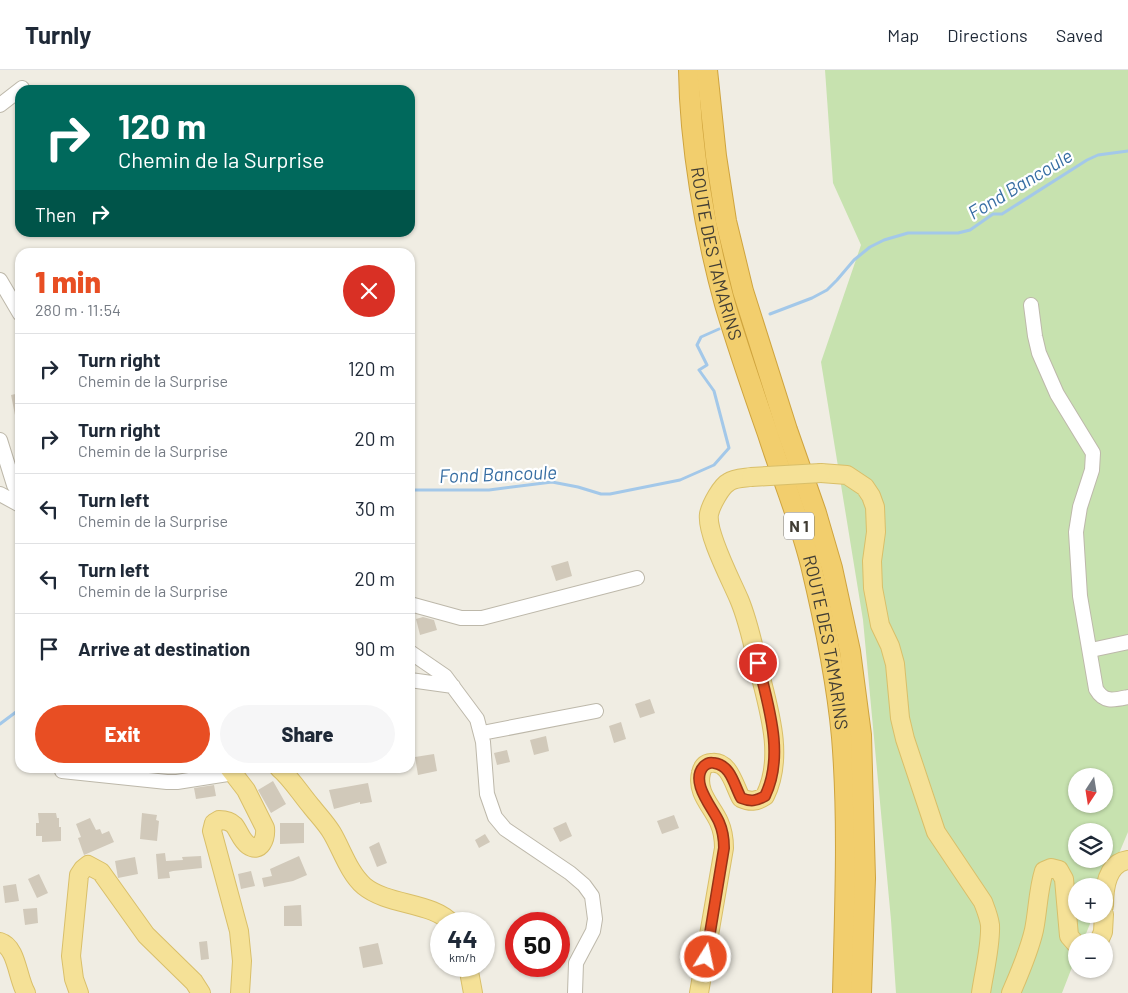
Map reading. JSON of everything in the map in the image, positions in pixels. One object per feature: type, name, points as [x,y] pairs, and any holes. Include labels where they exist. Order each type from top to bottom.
[{"type":"highway","name":"ROUTE DES TAMARINS","points":[[689,70],[694,138],[712,249],[726,304],[811,564],[830,658],[842,736],[847,846],[843,993]]},
{"type":"highway","name":"ROUTE DES TAMARINS","points":[[707,70],[716,156],[730,239],[743,291],[787,430],[816,513],[829,559],[850,651],[860,735],[865,878],[861,993]]},
{"type":"main road","points":[[699,993],[724,848],[724,834],[701,789],[700,777],[702,769],[711,762],[724,766],[729,772],[741,798],[750,801],[758,800],[765,796],[772,778],[774,764],[772,720],[753,644],[741,603],[710,530],[709,514],[717,496],[729,482],[751,477],[821,473],[847,475],[865,487],[875,506],[876,532],[872,561],[873,588],[880,625],[890,646],[895,664],[900,718],[905,739],[936,832],[984,902],[989,919],[989,937],[981,993]]},
{"type":"main road","points":[[233,773],[246,790],[265,828],[266,834],[264,841],[259,846],[253,847],[248,845],[233,824],[226,820],[219,820],[214,823],[212,831],[239,931],[242,961],[240,993]]},
{"type":"main road","points":[[283,773],[328,826],[350,866],[364,885],[382,897],[433,912]]},
{"type":"main road","points":[[1108,878],[1115,865],[1128,860]]},
{"type":"main road","points":[[79,993],[74,979],[71,956],[79,875],[88,865],[101,872],[146,935],[194,982],[201,993]]},
{"type":"main road","points":[[1012,993],[1027,956],[1034,929],[1040,881],[1044,871],[1051,868],[1059,870],[1064,880],[1069,933]]},
{"type":"main road","points":[[0,942],[6,944],[13,952],[17,973],[26,993]]},
{"type":"main road","points":[[470,977],[473,993]]},
{"type":"street","points":[[0,105],[15,93]]},
{"type":"street","points":[[0,280],[15,306]]},
{"type":"street","points":[[1031,305],[1039,353],[1057,394],[1093,453],[1092,470],[1080,507],[1076,532],[1080,596],[1091,650],[1096,689],[1104,699],[1113,700],[1128,697]]},
{"type":"street","points":[[0,440],[15,484]]},
{"type":"street","points":[[0,494],[15,502]]},
{"type":"street","points":[[415,605],[461,618],[482,618],[636,578]]},
{"type":"street","points":[[1091,650],[1128,642]]},
{"type":"street","points":[[415,655],[445,676],[477,719],[482,733],[488,794],[495,817],[505,829],[570,873],[584,885],[592,896],[595,919],[592,930],[576,964],[576,993]]},
{"type":"street","points":[[415,681],[453,686]]},
{"type":"street","points":[[482,733],[596,711]]},
{"type":"street","points":[[81,773],[167,782],[215,773]]},
{"type":"green space","points":[[825,70],[1128,70],[1128,832],[1113,868],[1113,823],[1068,823],[1068,868],[1113,868],[1109,878],[1068,878],[1068,923],[1090,923],[1086,933],[1068,933],[1068,978],[1062,993],[896,993],[863,620],[821,362],[861,245],[833,183]]},
{"type":"building","points":[[15,394],[15,415],[11,395]]},
{"type":"building","points":[[568,561],[572,576],[556,581],[551,566]]},
{"type":"building","points":[[423,617],[434,620],[437,630],[420,635],[416,619]]},
{"type":"building","points":[[650,699],[655,713],[640,718],[635,704]]},
{"type":"building","points":[[621,722],[626,739],[614,743],[609,726]]},
{"type":"building","points":[[546,736],[549,751],[534,755],[530,740]]},
{"type":"building","points":[[507,750],[510,762],[497,765],[494,753]]},
{"type":"building","points":[[434,754],[437,771],[418,775],[415,757]]},
{"type":"building","points":[[273,781],[286,804],[271,813],[258,790]]},
{"type":"building","points":[[368,783],[372,802],[360,804],[360,802],[334,809],[329,790]]},
{"type":"building","points":[[214,785],[216,796],[196,799],[194,788]]},
{"type":"building","points":[[38,813],[56,813],[57,818],[59,818],[59,827],[61,827],[61,841],[42,842],[42,836],[36,836],[36,823],[39,823]]},
{"type":"building","points":[[142,813],[157,815],[156,820],[159,821],[157,841],[140,839]]},
{"type":"building","points":[[674,815],[679,828],[662,834],[657,821]]},
{"type":"building","points":[[90,818],[96,830],[100,829],[102,834],[109,831],[114,842],[84,855],[78,838],[81,837],[76,824]]},
{"type":"building","points":[[566,822],[572,836],[560,842],[553,828]]},
{"type":"building","points":[[280,823],[304,823],[304,843],[280,844]]},
{"type":"building","points":[[485,834],[490,842],[479,848],[475,840]]},
{"type":"building","points":[[379,842],[387,863],[377,867],[369,847]]},
{"type":"building","points":[[165,853],[166,861],[183,860],[182,857],[201,856],[202,868],[169,872],[170,878],[158,879],[156,854]]},
{"type":"building","points":[[299,856],[307,875],[293,881],[264,887],[262,878],[272,876],[270,869]]},
{"type":"building","points":[[135,857],[138,874],[118,878],[115,861]]},
{"type":"building","points":[[251,871],[255,886],[241,889],[238,874]]},
{"type":"building","points":[[39,874],[48,893],[37,898],[28,879]]},
{"type":"building","points":[[16,884],[19,901],[5,903],[3,886]]},
{"type":"building","points":[[301,905],[302,926],[284,926],[284,906]]},
{"type":"building","points":[[37,908],[38,923],[25,925],[23,909]]},
{"type":"building","points":[[207,941],[209,959],[201,960],[199,942]]},
{"type":"building","points":[[378,943],[383,964],[363,968],[359,947]]},
{"type":"waterway","name":"Fond Bancoule","points":[[770,314],[812,298],[827,290],[854,260],[870,247],[884,240],[908,233],[958,233],[970,230],[993,214],[1002,214],[1087,160],[1098,155],[1128,151]]},
{"type":"waterway","name":"Fond Bancoule","points":[[415,490],[489,490],[552,482],[601,494],[610,494],[680,480],[714,465],[729,448],[714,391],[699,370],[707,365],[697,345],[701,337],[719,329]]},
{"type":"waterway","name":"Fond Bancoule","points":[[0,724],[15,713]]},
{"type":"route","points":[[706,957],[724,848],[724,834],[704,798],[700,777],[702,769],[706,764],[711,762],[717,763],[724,766],[729,772],[741,798],[750,801],[758,800],[765,796],[772,778],[774,742],[772,720],[758,663]]}]
